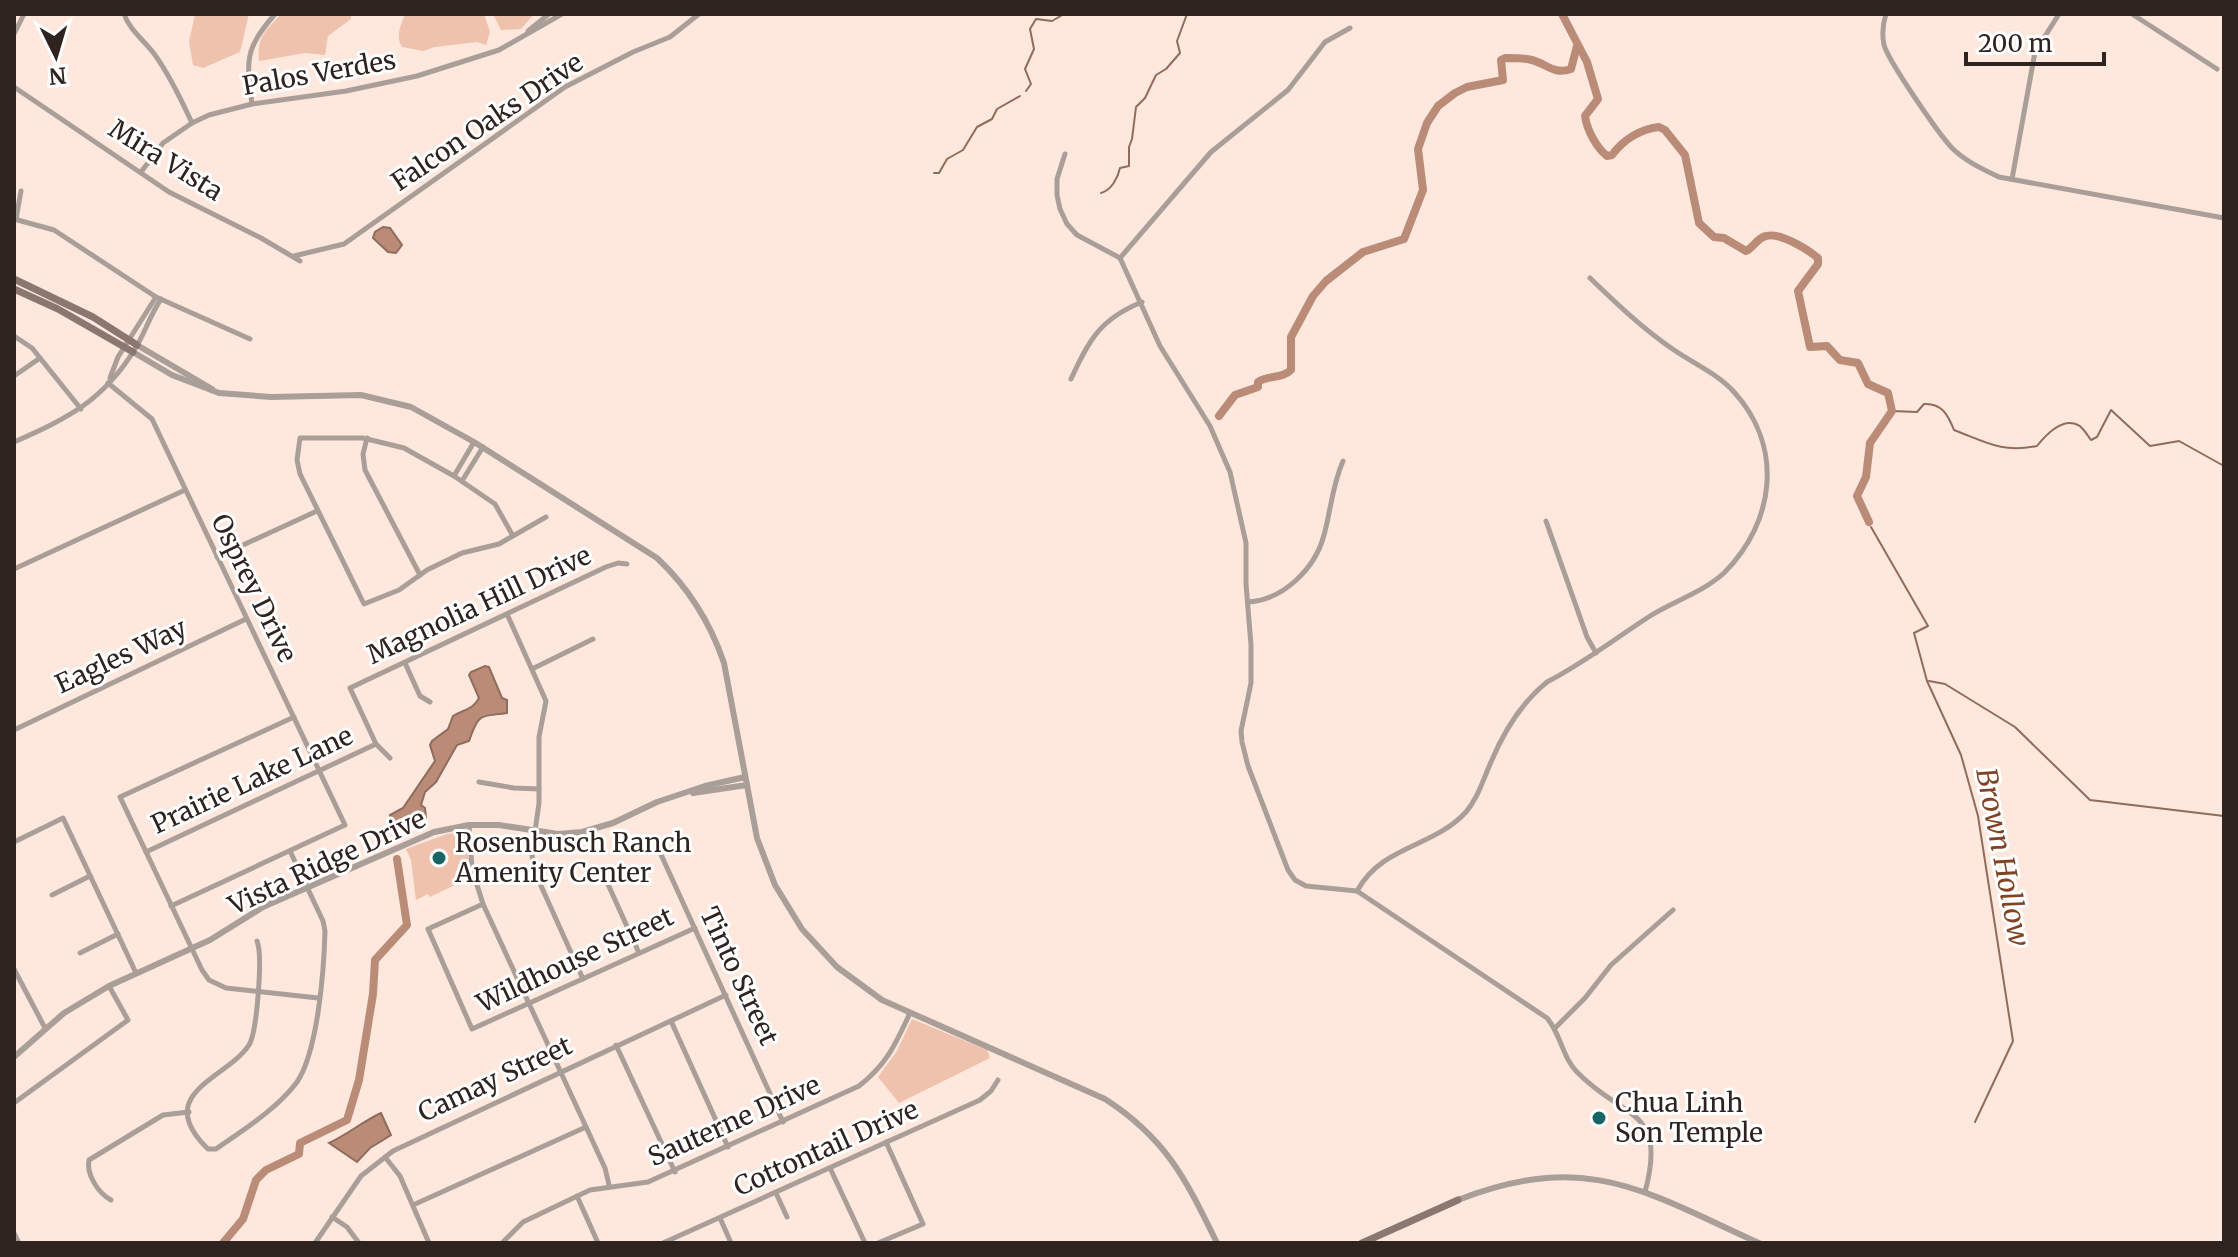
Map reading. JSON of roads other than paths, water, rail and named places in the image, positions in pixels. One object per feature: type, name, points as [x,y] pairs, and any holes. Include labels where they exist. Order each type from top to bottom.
[{"type":"main road","points":[[14,279],[57,298],[126,343]]},
{"type":"main road","points":[[14,289],[135,348]]},
{"type":"main road","points":[[1362,1243],[1458,1200]]},
{"type":"street","points":[[14,34],[24,14]]},
{"type":"street","points":[[124,14],[128,25],[167,73],[192,123]]},
{"type":"street","points":[[252,104],[248,64],[252,44],[275,14]]},
{"type":"street","name":"Palos Verdes","points":[[520,38],[549,14]]},
{"type":"street","name":"Palos Verdes","points":[[141,172],[155,150],[192,123],[218,112],[417,76],[499,50],[562,14]]},
{"type":"street","name":"Falcon Oaks Drive","points":[[294,256],[344,244],[565,87],[670,37],[699,14]]},
{"type":"street","points":[[1886,14],[1884,42],[1890,59],[1940,134],[1973,165],[1999,177],[2224,218]]},
{"type":"street","points":[[2012,179],[2035,52],[2059,14]]},
{"type":"street","points":[[2132,14],[2217,69]]},
{"type":"street","points":[[1120,258],[1211,152],[1288,90],[1325,42],[1350,28]]},
{"type":"street","name":"Mira Vista","points":[[14,87],[169,192],[300,261]]},
{"type":"street","points":[[1065,154],[1057,179],[1057,195],[1067,224],[1077,235],[1120,258],[1160,346],[1210,426],[1225,457],[1246,543],[1251,681],[1241,731],[1248,766],[1288,870],[1295,880],[1306,886],[1357,891],[1527,1003],[1555,1028],[1574,1069],[1597,1090],[1634,1114],[1649,1133],[1652,1162],[1645,1192]]},
{"type":"street","points":[[21,191],[15,219],[65,235],[159,298],[250,339]]},
{"type":"street","points":[[1357,891],[1366,875],[1377,865],[1446,828],[1463,815],[1482,787],[1508,727],[1526,701],[1547,682],[1726,571],[1757,528],[1768,488],[1764,448],[1751,418],[1733,390],[1640,324],[1590,278]]},
{"type":"street","points":[[108,383],[126,343],[159,298]]},
{"type":"street","points":[[14,442],[81,409],[108,383],[135,348],[159,298]]},
{"type":"street","points":[[1071,379],[1089,342],[1102,325],[1124,309],[1142,302]]},
{"type":"street","points":[[14,336],[32,348],[81,409]]},
{"type":"street","points":[[135,348],[219,393],[259,397],[346,394],[375,397],[422,412],[642,547],[681,582],[710,625],[724,663],[761,852],[775,885],[802,929],[837,967],[882,1000],[1081,1088],[1127,1113],[1148,1131],[1183,1175],[1217,1243]]},
{"type":"street","points":[[14,376],[40,358]]},
{"type":"street","name":"Osprey Drive","points":[[108,383],[152,419],[345,825],[290,851]]},
{"type":"street","points":[[513,536],[495,504],[404,448],[367,438],[300,438],[297,460],[300,474],[364,604],[399,590],[462,553],[490,548],[513,536],[546,517]]},
{"type":"street","points":[[367,438],[363,454],[365,470],[420,575]]},
{"type":"street","points":[[454,476],[474,442]]},
{"type":"street","points":[[462,481],[483,447]]},
{"type":"street","points":[[1248,602],[1280,593],[1310,563],[1325,534],[1333,488],[1343,461]]},
{"type":"street","points":[[14,569],[185,490]]},
{"type":"street","points":[[217,557],[317,511]]},
{"type":"street","points":[[1546,521],[1582,625],[1596,653]]},
{"type":"street","name":"Magnolia Hill Drive","points":[[376,744],[350,688],[606,567],[627,564]]},
{"type":"street","points":[[507,614],[544,694],[546,707],[539,737],[533,868],[583,979]]},
{"type":"street","name":"Eagles Way","points":[[14,730],[246,619]]},
{"type":"street","points":[[532,669],[593,639]]},
{"type":"street","points":[[405,663],[420,696],[430,702]]},
{"type":"street","points":[[294,717],[120,797],[202,970],[216,985],[318,998]]},
{"type":"street","points":[[376,744],[390,758]]},
{"type":"street","name":"Prairie Lake Lane","points":[[146,852],[376,744]]},
{"type":"street","name":"Vista Ridge Drive","points":[[14,1057],[64,1013],[109,986],[210,940],[263,907],[434,832],[469,825],[499,825],[558,834],[597,828],[685,794],[746,781]]},
{"type":"street","points":[[479,782],[539,789]]},
{"type":"street","points":[[14,842],[63,818],[136,973]]},
{"type":"street","points":[[469,825],[472,869],[483,904],[605,1168],[609,1185]]},
{"type":"street","name":"Tinto Street","points":[[658,848],[783,1122]]},
{"type":"street","points":[[171,906],[290,851],[325,931],[313,1045],[298,1079],[264,1113],[212,1150],[204,1146],[194,1132],[189,1112],[197,1089],[249,1044],[254,1030],[261,956],[257,941]]},
{"type":"street","points":[[602,871],[639,953]]},
{"type":"street","points":[[52,895],[90,876]]},
{"type":"street","name":"Wildhouse Street","points":[[483,904],[428,929],[472,1029],[695,928]]},
{"type":"street","points":[[1555,1028],[1585,998],[1611,965],[1673,910]]},
{"type":"street","points":[[80,953],[118,934]]},
{"type":"street","points":[[14,969],[45,1028]]},
{"type":"street","points":[[14,1103],[128,1020],[109,986]]},
{"type":"street","name":"Camay Street","points":[[315,1243],[361,1176],[411,1141],[726,995]]},
{"type":"street","name":"Sauterne Drive","points":[[502,1243],[523,1222],[590,1190],[648,1182],[675,1172],[859,1086],[891,1054],[910,1013]]},
{"type":"street","points":[[671,1021],[728,1147]]},
{"type":"street","points":[[616,1045],[675,1172]]},
{"type":"street","name":"Cottontail Drive","points":[[664,1243],[980,1100],[998,1080]]},
{"type":"street","points":[[111,1200],[101,1193],[88,1171],[89,1160],[163,1115],[189,1112]]},
{"type":"street","points":[[413,1205],[586,1127]]},
{"type":"street","points":[[878,1243],[923,1224],[886,1142]]},
{"type":"street","points":[[385,1157],[400,1176],[429,1243]]},
{"type":"street","points":[[830,1168],[865,1243]]},
{"type":"street","points":[[1458,1200],[1513,1181],[1553,1177],[1608,1181],[1645,1192],[1759,1243]]},
{"type":"street","points":[[776,1192],[787,1217]]},
{"type":"street","points":[[577,1196],[598,1243]]},
{"type":"street","points":[[332,1217],[347,1227],[359,1243]]},
{"type":"street","points":[[720,1218],[731,1243]]},
{"type":"street","points":[[14,1233],[19,1243]]},
{"type":"waterway","points":[[1026,91],[1031,84],[1025,69],[1034,49],[1030,29],[1036,19],[1052,21],[1064,14]]},
{"type":"waterway","points":[[1101,193],[1111,186],[1120,168],[1129,166],[1136,107],[1145,98],[1156,75],[1180,53],[1177,41],[1187,14]]},
{"type":"waterway","name":"Brown Hollow","points":[[1562,14],[1587,62],[1598,99],[1585,116],[1588,127],[1607,156],[1632,136],[1659,127],[1685,155],[1699,223],[1714,237],[1724,238],[1746,251],[1763,237],[1778,236],[1818,258],[1818,264],[1798,291],[1810,347],[1827,346],[1840,360],[1858,363],[1868,384],[1888,393],[1892,411],[1870,443],[1866,477],[1857,496],[1869,522]]},
{"type":"waterway","points":[[1219,416],[1235,395],[1258,387],[1258,382],[1262,380],[1291,370],[1291,337],[1313,296],[1326,281],[1363,252],[1404,239],[1423,190],[1418,149],[1427,123],[1438,106],[1467,87],[1503,80],[1501,60],[1505,58],[1532,60],[1560,71],[1571,69],[1577,46]]},
{"type":"waterway","points":[[934,173],[939,173],[947,159],[963,150],[977,127],[992,119],[997,109],[1020,96]]},
{"type":"waterway","points":[[1892,411],[1917,412],[1924,404],[1930,404],[1947,415],[1954,430],[1994,445],[2024,448],[2037,446],[2060,425],[2072,423],[2080,426],[2091,440],[2097,437],[2111,410],[2150,446],[2179,441],[2224,466]]},
{"type":"waterway","name":"Brown Hollow","points":[[1871,527],[1928,626],[1914,633],[1927,681],[1961,755],[1978,816],[2013,1041],[1975,1122]]},
{"type":"waterway","points":[[1929,681],[1945,684],[2015,727],[2090,800],[2224,816]]},
{"type":"waterway","points":[[223,1243],[243,1219],[256,1180],[266,1170],[299,1154],[300,1143],[347,1120],[359,1080],[373,994],[375,960],[407,925],[397,859]]},
{"type":"place","name":"Rosenbusch Ranch Amenity Center","points":[[439,858]]},
{"type":"place","name":"Chua Linh Son Temple","points":[[1599,1118]]}]
